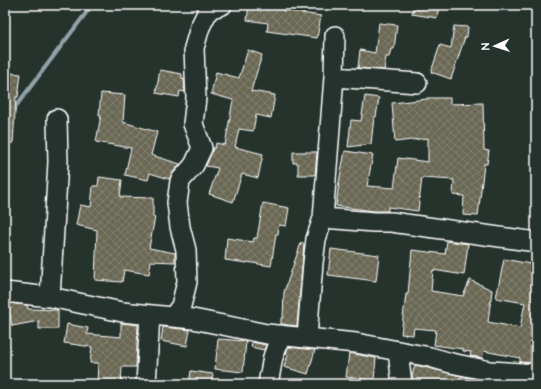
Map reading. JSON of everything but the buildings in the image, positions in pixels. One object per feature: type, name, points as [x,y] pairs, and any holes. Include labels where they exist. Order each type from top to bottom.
[{"type":"street","points":[[173,317],[181,306],[187,282],[186,250],[180,227],[177,203],[180,181],[194,165],[202,148],[193,124],[196,98],[194,48],[200,27],[210,9],[222,5]]},
{"type":"street","points":[[307,337],[316,239],[323,218],[334,77],[335,36]]},
{"type":"street","points":[[334,77],[417,83]]},
{"type":"street","points":[[50,297],[58,162],[57,119]]},
{"type":"street","points":[[323,218],[391,222],[536,242]]},
{"type":"street","points":[[5,292],[50,297],[122,312],[193,319],[267,334],[356,343],[430,357],[490,371],[536,374]]},
{"type":"street","points":[[146,384],[150,315]]},
{"type":"street","points":[[268,384],[272,357],[281,335]]},
{"type":"street","points":[[398,352],[402,384]]},
{"type":"waterway","points":[[13,110],[92,5]]}]
